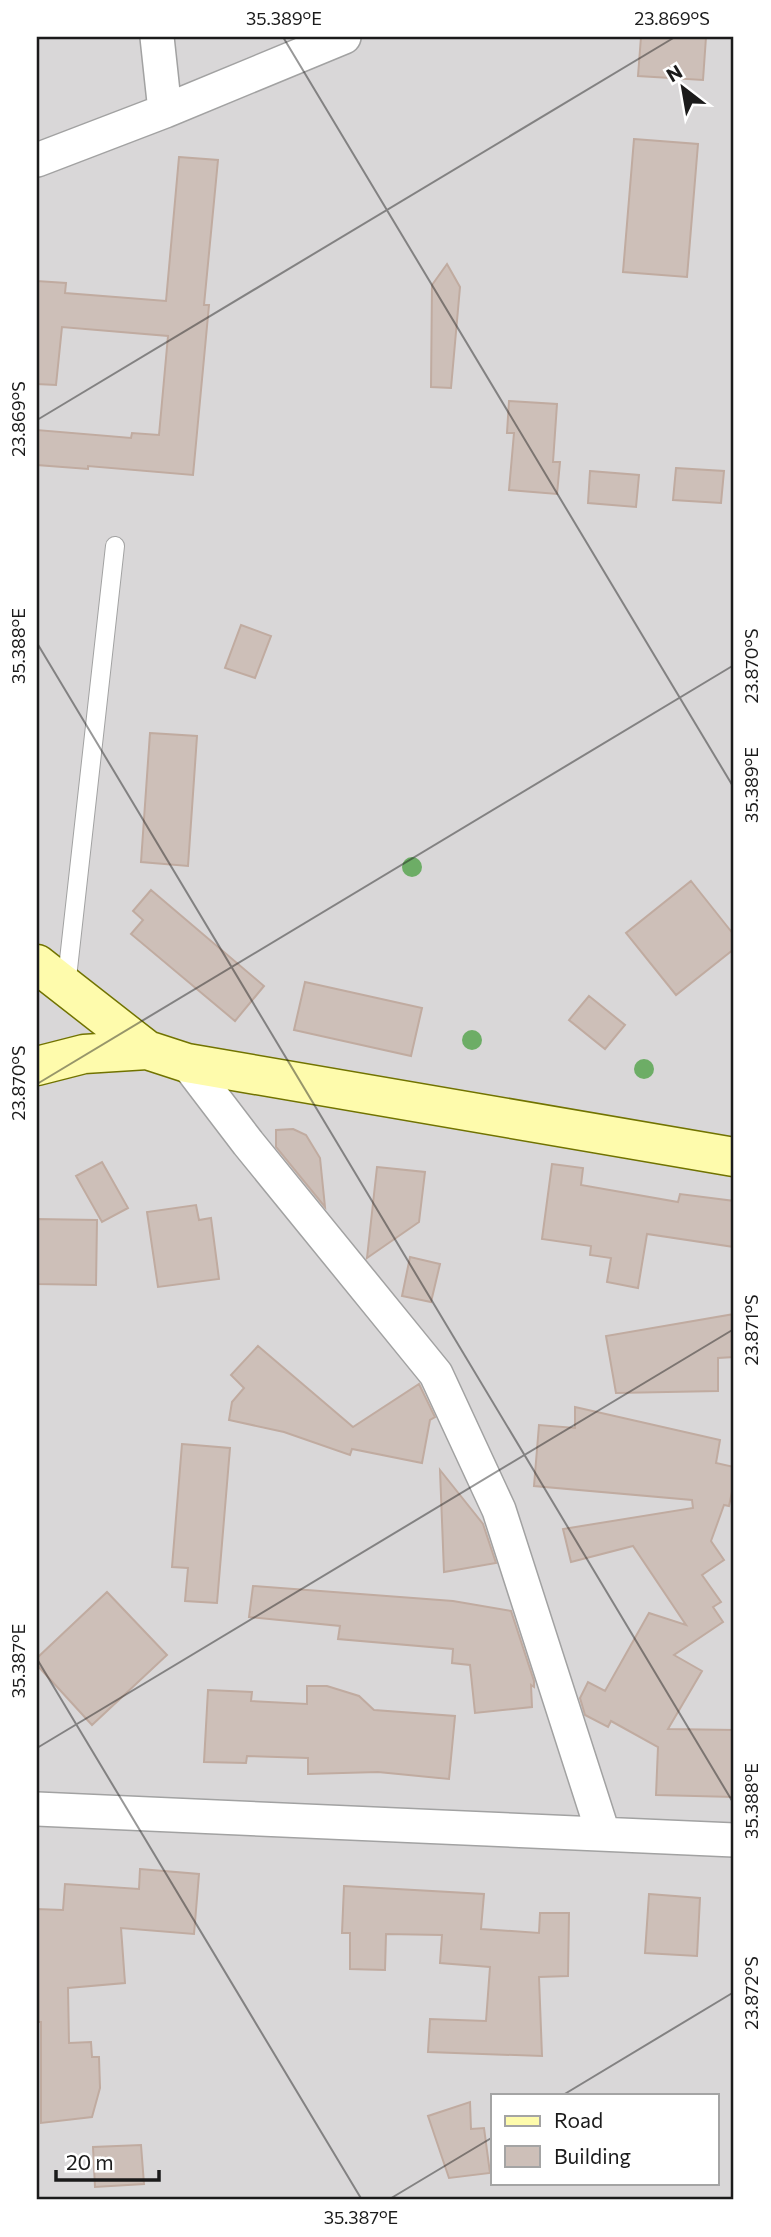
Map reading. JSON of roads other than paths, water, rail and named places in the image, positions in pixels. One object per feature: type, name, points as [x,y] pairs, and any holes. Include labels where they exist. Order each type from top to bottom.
[{"type":"main road","points":[[37,964],[147,1050],[187,1063],[734,1157]]},
{"type":"main road","points":[[37,1066],[84,1054],[147,1050]]},
{"type":"street","points":[[157,37],[165,111]]},
{"type":"street","points":[[37,160],[165,111],[344,37]]},
{"type":"street","points":[[187,1063],[248,1143],[436,1374],[499,1510],[603,1833]]},
{"type":"street","points":[[37,1809],[734,1840]]},
{"type":"lane","points":[[66,987],[115,546]]}]
